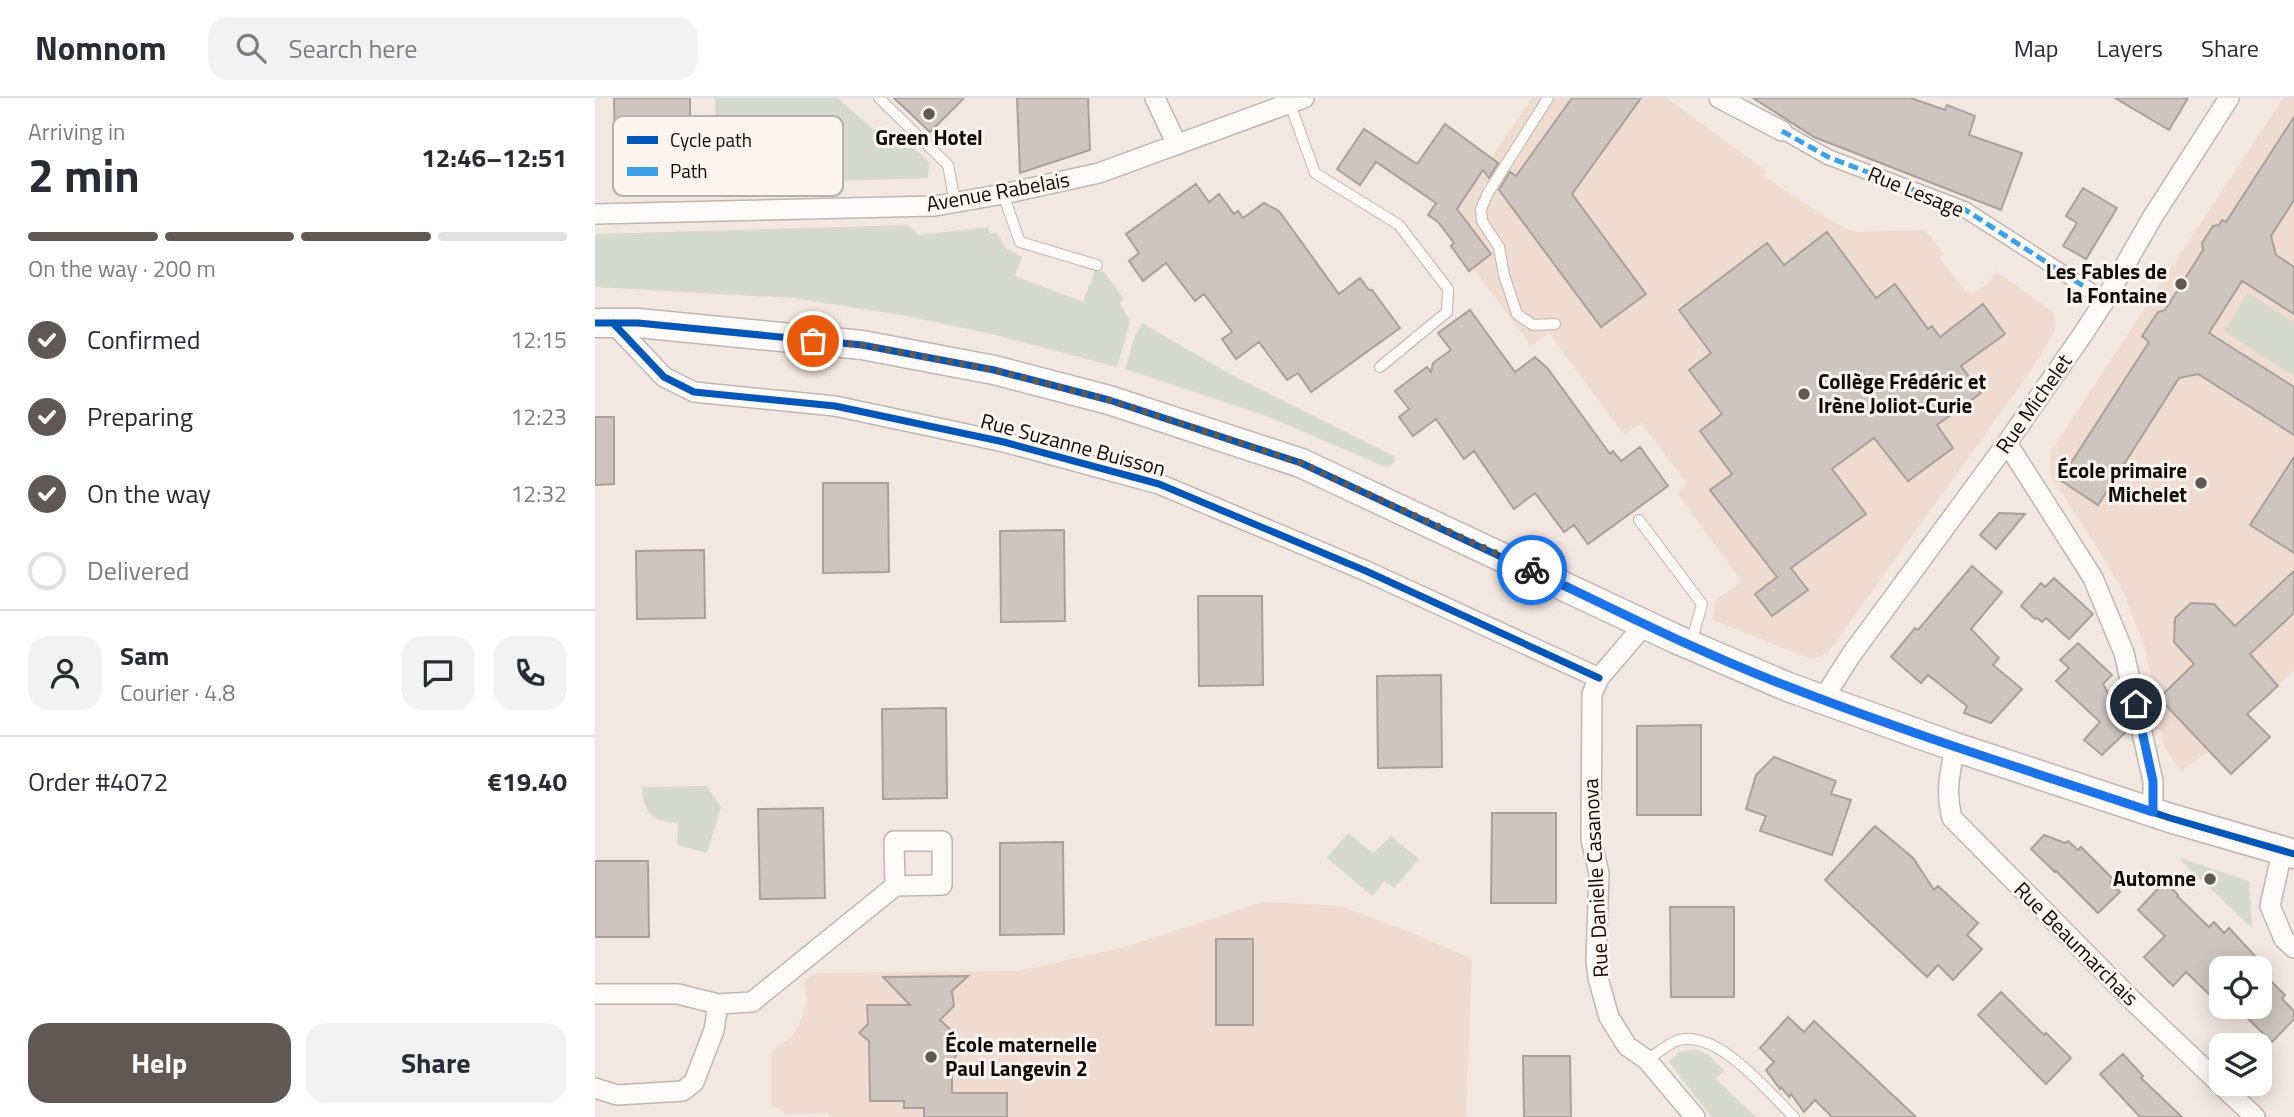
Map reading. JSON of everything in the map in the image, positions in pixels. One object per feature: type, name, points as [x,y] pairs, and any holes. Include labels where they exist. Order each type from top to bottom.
[{"type":"main road","points":[[604,323],[638,323],[862,345],[994,370],[1104,398],[1301,463],[1645,624],[1781,684],[1955,747],[2288,853]]},
{"type":"street","points":[[1155,98],[1177,145]]},
{"type":"street","name":"Rue Lesage","points":[[1719,98],[1828,157],[1964,209],[2105,300]]},
{"type":"street","name":"Rue Michelet","points":[[1823,699],[1851,655],[2007,443],[2105,300],[2152,218],[2229,98]]},
{"type":"street","name":"Avenue Rabelais","points":[[595,214],[935,206],[1099,173],[1297,101]]},
{"type":"street","name":"Rue Suzanne Buisson","points":[[604,323],[664,377],[694,392],[835,406],[1004,442],[1159,484],[1366,571],[1599,678]]},
{"type":"street","points":[[2007,443],[2093,578],[2125,653],[2153,781],[2153,812]]},
{"type":"street","name":"Rue Danielle Casanova","points":[[1645,624],[1599,678],[1592,694],[1591,839],[1599,873],[1596,961],[1609,1017],[1627,1046],[1647,1060],[1695,1117]]},
{"type":"street","name":"Rue Beaumarchais","points":[[1955,747],[1947,799],[1952,818],[2134,1002],[2255,1117]]},
{"type":"street","points":[[2288,853],[2270,906],[2284,939],[2294,948]]},
{"type":"street","points":[[596,994],[678,994],[718,1004],[752,1002],[895,886]]},
{"type":"street","points":[[595,1088],[617,1096],[683,1091],[694,1082],[714,1030],[718,1004]]},
{"type":"lane","points":[[879,98],[948,165],[955,202]]},
{"type":"lane","points":[[1548,98],[1488,193],[1481,209],[1482,221],[1499,247],[1504,275],[1517,314],[1533,324],[1555,324]]},
{"type":"lane","points":[[1297,101],[1315,173],[1399,225],[1448,289],[1447,312],[1380,367]]},
{"type":"lane","points":[[1003,194],[1020,242],[1097,265]]},
{"type":"lane","points":[[1639,520],[1702,604],[1691,645]]},
{"type":"lane","points":[[1647,1060],[1678,1040],[1700,1040],[1730,1055],[1794,1117]]},
{"type":"shaded area","points":[[715,98],[838,98],[892,146],[902,137],[929,162],[928,178],[843,181],[843,116],[715,116]]},
{"type":"shaded area","name":"Collège Frédéric et Irène Joliot-Curie","points":[[1532,98],[1667,98],[1766,171],[1763,176],[1840,226],[1856,232],[1925,230],[1944,254],[1940,258],[1966,292],[1973,293],[1988,283],[1996,271],[2054,313],[2055,330],[2035,365],[1827,654],[1811,659],[1713,620],[1715,600],[1742,582],[1677,493],[1687,484],[1641,423],[1624,435],[1549,333],[1531,346],[1473,268],[1469,271],[1451,246],[1454,243],[1446,232],[1445,225]]},
{"type":"shaded area","points":[[2283,98],[2294,98],[2294,670],[2209,751],[2181,771],[2164,746],[2145,648],[2125,596],[2050,475],[2051,451]]},
{"type":"shaded area","points":[[908,225],[919,235],[989,227],[989,233],[997,233],[1006,248],[1022,257],[1015,276],[1083,302],[1095,270],[1104,272],[1124,299],[1120,303],[1129,319],[1117,367],[991,334],[907,316],[793,298],[595,287],[595,234]]},
{"type":"shaded area","points":[[2248,293],[2294,322],[2294,376],[2224,331]]},
{"type":"shaded area","points":[[1142,323],[1230,374],[1394,456],[1395,461],[1386,467],[1269,417],[1125,369]]},
{"type":"shaded area","points":[[707,786],[721,807],[707,853],[677,845],[678,823],[662,821],[647,810],[642,787]]},
{"type":"shaded area","points":[[1348,833],[1373,853],[1391,836],[1419,859],[1394,888],[1384,881],[1372,896],[1327,858]]},
{"type":"shaded area","points":[[2180,860],[2249,881],[2252,928]]},
{"type":"shaded area","points":[[1263,902],[1340,906],[1408,931],[1472,959],[1466,1117],[829,1117],[828,1113],[788,1114],[771,1105],[771,1051],[792,1037],[807,1002],[804,981],[813,973],[1019,971],[1128,946]]},
{"type":"shaded area","points":[[1695,1049],[1709,1055],[1724,1070],[1716,1079],[1756,1117],[1711,1117],[1669,1062],[1679,1052]]},
{"type":"building","points":[[614,98],[690,98],[690,116],[614,116]]},
{"type":"building","name":"Green Hotel","points":[[894,98],[964,98],[930,132]]},
{"type":"building","points":[[1017,98],[1088,98],[1090,150],[1020,173]]},
{"type":"building","points":[[1572,98],[1641,98],[1572,194],[1646,294],[1601,327],[1499,190],[1510,172],[1516,176]]},
{"type":"building","points":[[1753,98],[1911,98],[1945,110],[1947,105],[1975,116],[1969,135],[2022,153],[2001,210],[1814,137]]},
{"type":"building","points":[[2115,98],[2188,98],[2169,130]]},
{"type":"building","points":[[2294,117],[2294,200],[2271,236],[2276,255],[2294,267],[2294,314],[2242,281],[2209,333],[2294,387],[2294,435],[2198,374],[2179,378],[2098,505],[2060,480],[2149,342],[2142,336],[2158,312],[2165,310],[2203,250],[2202,243],[2213,226],[2219,225],[2222,220],[2226,222]]},
{"type":"building","points":[[1445,124],[1498,163],[1489,178],[1483,170],[1457,209],[1491,254],[1469,271],[1451,246],[1454,243],[1438,222],[1428,215],[1436,203],[1376,162],[1360,185],[1337,169],[1364,129],[1417,164]]},
{"type":"building","points":[[1196,184],[1209,202],[1219,194],[1234,214],[1238,211],[1243,218],[1264,203],[1279,211],[1339,294],[1360,278],[1400,328],[1311,392],[1298,373],[1287,380],[1259,342],[1236,359],[1222,339],[1232,332],[1204,294],[1195,301],[1166,263],[1143,281],[1129,261],[1139,253],[1126,234]]},
{"type":"building","points":[[2083,188],[2117,208],[2086,259],[2063,246],[2077,223],[2066,216]]},
{"type":"building","points":[[1827,232],[1876,298],[1895,284],[1928,329],[1932,326],[1940,337],[1983,304],[2005,334],[1961,366],[1981,393],[1937,425],[1953,448],[1908,481],[1874,438],[1832,469],[1866,514],[1791,568],[1808,590],[1772,616],[1755,594],[1777,577],[1710,490],[1732,474],[1700,431],[1722,414],[1689,370],[1711,353],[1679,310],[1767,243],[1784,265]]},
{"type":"building","points":[[1470,310],[1515,372],[1535,357],[1548,369],[1610,454],[1613,451],[1621,461],[1640,447],[1668,486],[1588,544],[1574,525],[1564,532],[1535,493],[1514,509],[1474,451],[1464,459],[1436,419],[1413,436],[1399,417],[1409,409],[1395,391],[1427,367],[1431,372],[1433,363],[1451,350],[1438,333]]},
{"type":"building","points":[[595,417],[614,417],[614,484],[595,485]]},
{"type":"building","points":[[2294,457],[2294,553],[2250,525]]},
{"type":"building","points":[[823,483],[888,483],[889,572],[823,573]]},
{"type":"building","points":[[1999,513],[2025,514],[1996,549],[1980,535]]},
{"type":"building","points":[[1064,530],[1065,621],[1001,622],[1000,531]]},
{"type":"building","points":[[704,550],[705,618],[637,619],[636,551]]},
{"type":"building","points":[[1972,566],[2002,592],[1971,629],[1999,658],[1993,665],[2022,689],[1991,723],[1964,713],[1967,706],[1928,675],[1921,683],[1891,657],[1915,628],[1918,630]]},
{"type":"building","points":[[2294,571],[2294,613],[2250,654],[2278,686],[2247,714],[2270,737],[2231,774],[2159,698],[2194,664],[2174,642],[2175,618],[2191,603],[2214,604],[2235,626]]},
{"type":"building","points":[[2054,578],[2093,614],[2069,639],[2046,618],[2042,622],[2035,619],[2021,606],[2041,583],[2045,587]]},
{"type":"building","points":[[1198,596],[1262,596],[1263,685],[1199,686]]},
{"type":"building","points":[[2078,643],[2112,675],[2103,684],[2129,729],[2102,755],[2084,740],[2100,722],[2056,681],[2069,668],[2060,660]]},
{"type":"building","points":[[1441,675],[1442,767],[1378,768],[1377,676]]},
{"type":"building","points":[[946,708],[947,798],[883,799],[882,709]]},
{"type":"building","points":[[1701,725],[1701,815],[1637,815],[1637,726]]},
{"type":"building","points":[[1774,757],[1836,781],[1831,794],[1851,800],[1832,855],[1760,831],[1766,816],[1746,809],[1756,775]]},
{"type":"building","points":[[823,808],[825,898],[760,899],[758,809]]},
{"type":"building","points":[[1492,813],[1556,813],[1556,903],[1491,903]]},
{"type":"building","points":[[1875,826],[1913,858],[1934,890],[1938,886],[1978,923],[1967,935],[1982,949],[1953,980],[1938,965],[1927,977],[1825,880]]},
{"type":"building","points":[[2044,835],[2065,843],[2068,841],[2078,850],[2081,847],[2113,879],[2110,882],[2120,892],[2098,913],[2031,849]]},
{"type":"building","points":[[1063,842],[1064,934],[1000,935],[1000,843]]},
{"type":"building","points":[[595,861],[648,861],[649,937],[595,937]]},
{"type":"building","points":[[2165,881],[2209,927],[2214,922],[2224,933],[2229,928],[2255,956],[2209,956],[2209,994],[2186,972],[2173,986],[2144,957],[2165,936],[2138,910]]},
{"type":"building","points":[[1670,907],[1734,907],[1734,997],[1671,997]]},
{"type":"building","points":[[1216,939],[1253,939],[1253,1025],[1216,1025]]},
{"type":"building","points":[[968,976],[952,991],[954,1006],[940,1020],[952,1031],[952,1047],[958,1053],[952,1061],[952,1093],[1007,1093],[1007,1117],[924,1117],[924,1108],[904,1108],[904,1101],[870,1101],[869,1041],[859,1033],[868,1024],[867,1005],[910,1005],[883,977]]},
{"type":"building","points":[[2272,982],[2285,995],[2282,999],[2294,1011],[2294,1019],[2272,1042],[2272,1033],[2263,1033],[2248,1019],[2272,1019]]},
{"type":"building","points":[[2001,992],[2071,1058],[2046,1084],[1978,1015]]},
{"type":"building","points":[[1788,1017],[1804,1032],[1814,1021],[1916,1117],[1832,1117],[1815,1100],[1804,1112],[1791,1094],[1789,1097],[1781,1087],[1780,1089],[1766,1070],[1774,1062],[1760,1048]]},
{"type":"building","points":[[2123,1054],[2143,1076],[2141,1078],[2182,1117],[2140,1117],[2100,1074]]},
{"type":"building","points":[[1523,1056],[1570,1056],[1571,1117],[1524,1117]]},
{"type":"marked path","points":[[1782,131],[1828,157],[1964,209],[2105,300]]},
{"type":"cycle path","points":[[595,323],[638,323],[862,345],[994,370],[1109,400],[1301,463],[1676,639],[1788,687],[1955,747],[2170,818],[2294,854]]},
{"type":"cycle path","points":[[613,323],[664,377],[694,392],[835,406],[1004,442],[1159,484],[1366,571],[1599,678]]},
{"type":"way so far","points":[[813,341],[862,345],[994,370],[1109,400],[1301,463],[1532,570]]},
{"type":"place","name":"Green Hotel","points":[[929,114]]},
{"type":"place","name":"Les Fables de la Fontaine","points":[[2181,284]]},
{"type":"place","name":"Collège Frédéric et Irène Joliot-Curie","points":[[1804,394]]},
{"type":"place","name":"École primaire Michelet","points":[[2201,483]]},
{"type":"place","name":"Automne","points":[[2210,879]]},
{"type":"place","name":"École maternelle Paul Langevin 2","points":[[931,1057]]},
{"type":"route","points":[[1532,570],[1676,639],[1788,687],[1883,723],[2153,812],[2153,781],[2136,704]]}]
